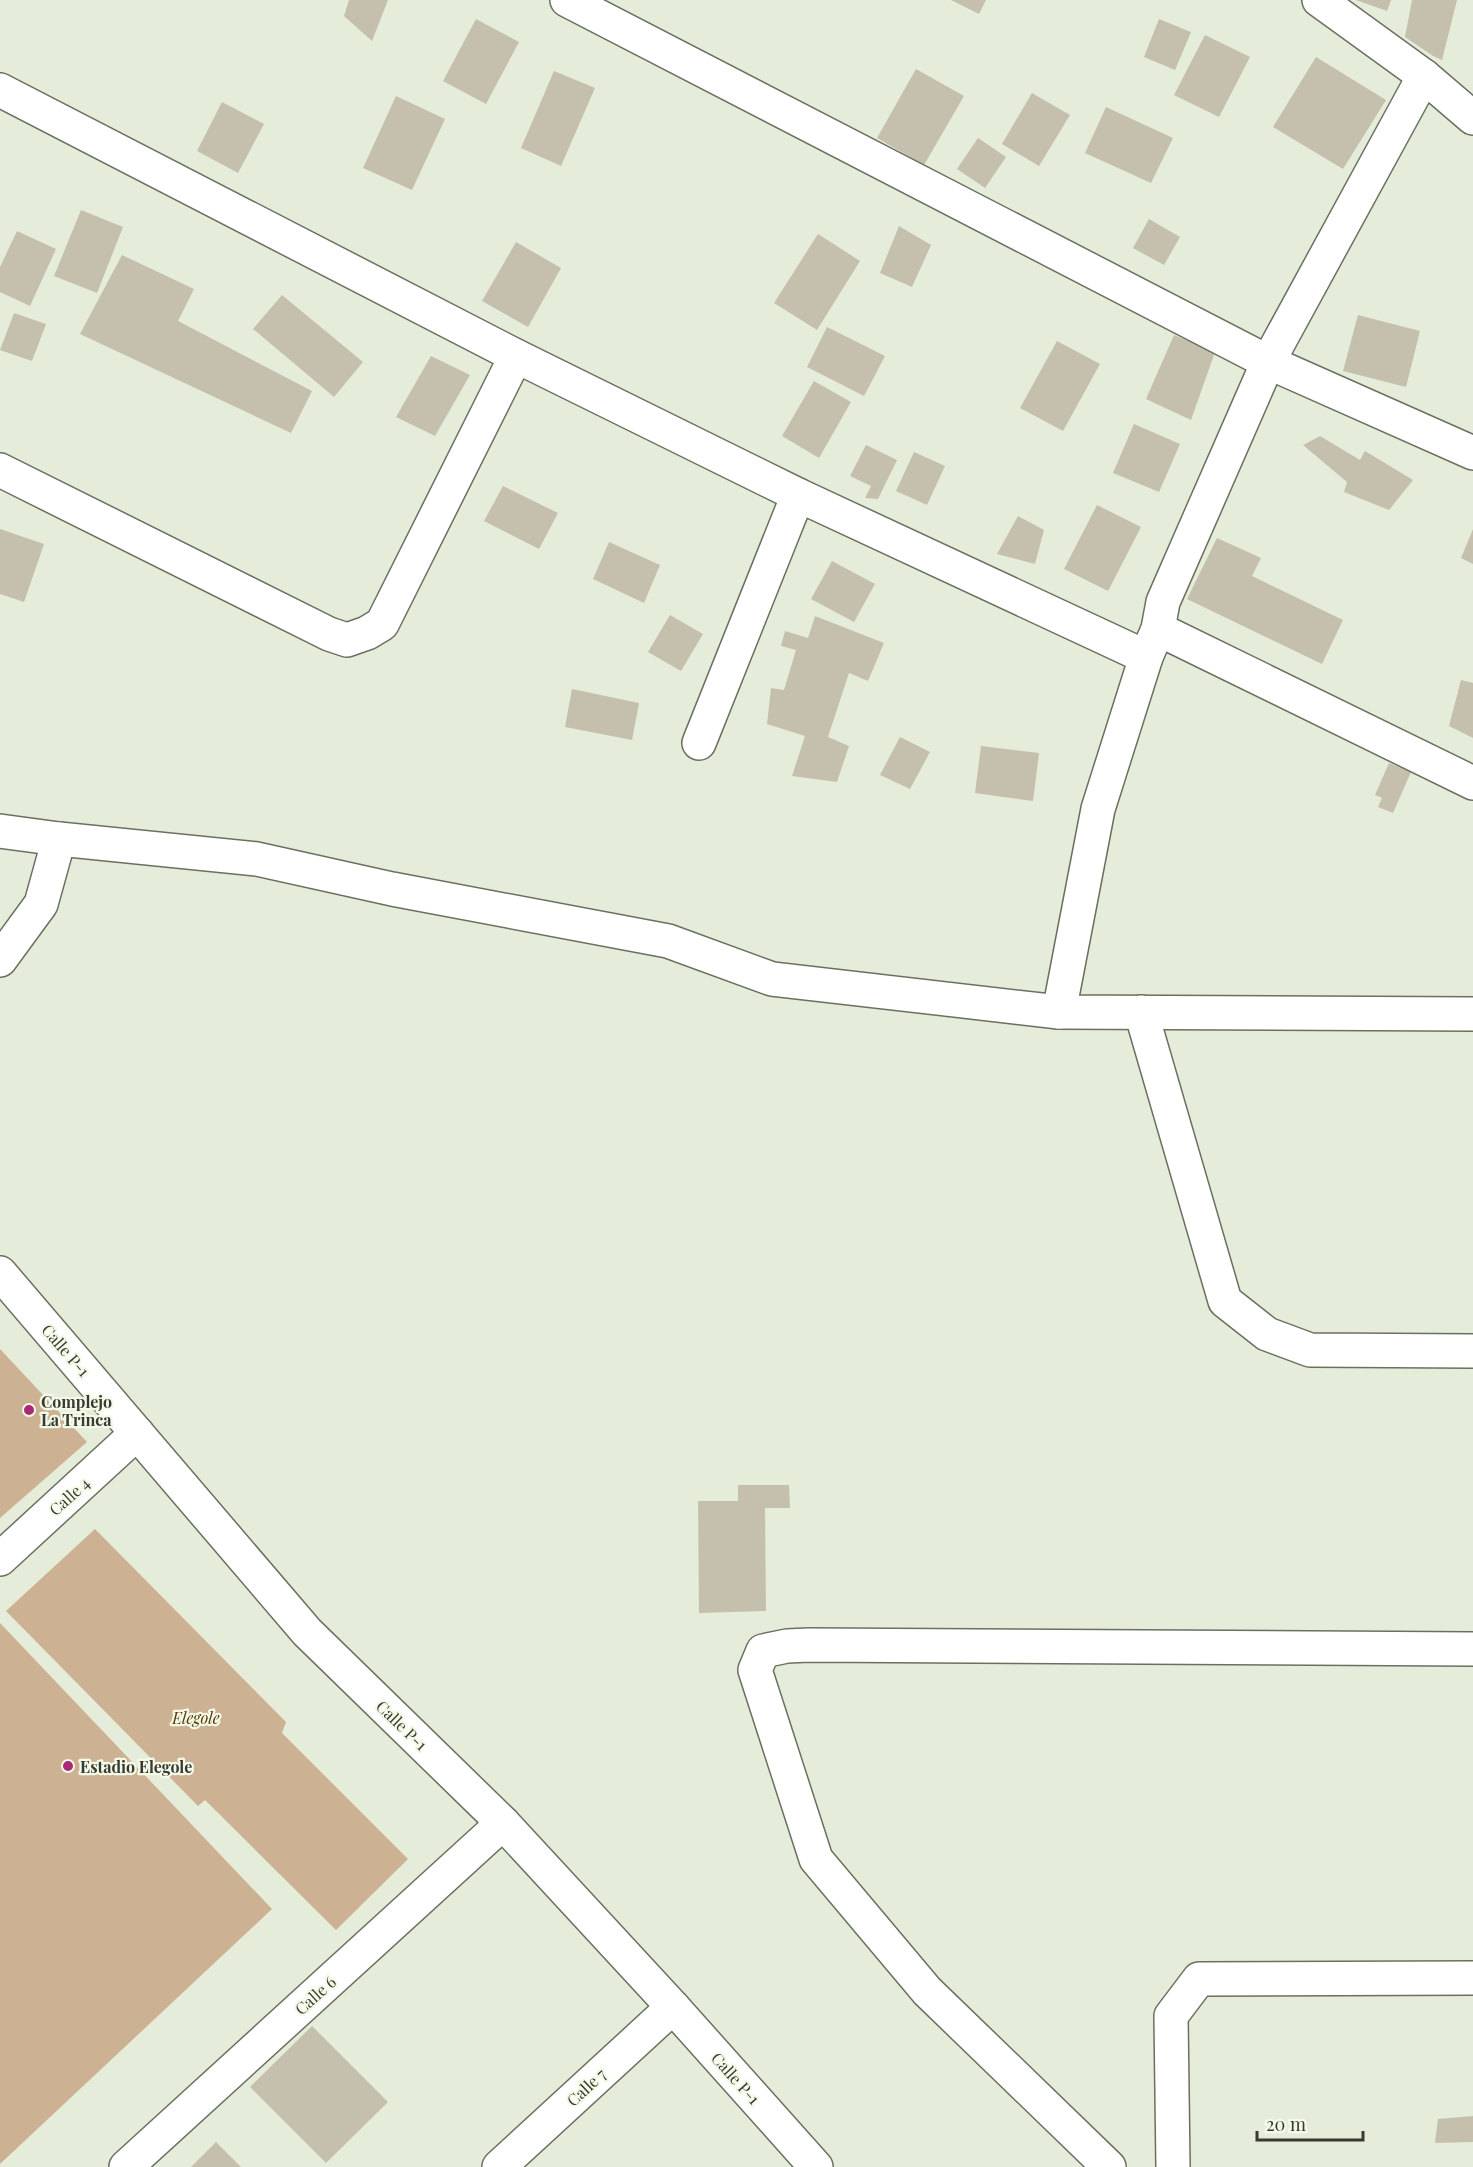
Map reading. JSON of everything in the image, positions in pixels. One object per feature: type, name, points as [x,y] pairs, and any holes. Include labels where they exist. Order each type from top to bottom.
[{"type":"street","points":[[567,0],[1268,362],[1473,453]]},
{"type":"street","points":[[1319,0],[1424,76],[1473,118]]},
{"type":"street","points":[[1059,1012],[1098,809],[1163,602],[1268,362],[1424,76]]},
{"type":"street","points":[[0,90],[516,356],[798,495],[1152,643],[1473,783]]},
{"type":"street","points":[[1473,111],[1473,118]]},
{"type":"street","points":[[0,470],[329,634],[347,640],[367,633],[382,624],[516,356]]},
{"type":"street","points":[[699,743],[798,495]]},
{"type":"street","points":[[0,831],[257,859],[392,889],[668,941],[772,979],[1059,1012],[1473,1014]]},
{"type":"street","points":[[0,960],[41,904],[59,839]]},
{"type":"street","points":[[1141,1012],[1226,1301],[1267,1334],[1310,1350],[1473,1352]]},
{"type":"street","name":"Calle P-1","points":[[0,1273],[307,1632],[503,1823],[673,2007],[816,2167]]},
{"type":"street","name":"Calle 4","points":[[0,1559],[137,1433]]},
{"type":"street","points":[[1109,2167],[927,1991],[816,1859],[755,1670],[763,1651],[787,1646],[809,1645],[1473,1648]]},
{"type":"street","name":"Calle 6","points":[[126,2167],[503,1823]]},
{"type":"street","points":[[1173,2167],[1171,2016],[1199,1979],[1473,1978]]},
{"type":"street","name":"Calle 7","points":[[499,2167],[673,2007]]},
{"type":"green space","name":"Complejo La Trinca","points":[[0,1349],[87,1442],[0,1518]]},
{"type":"green space","name":"Elegole","points":[[95,1529],[286,1722],[282,1733],[408,1859],[336,1930],[205,1800],[198,1806],[6,1611]]},
{"type":"green space","name":"Estadio Elegole","points":[[0,1623],[272,1909],[0,2164]]},
{"type":"building","points":[[349,0],[388,0],[372,41],[344,16]]},
{"type":"building","points":[[951,0],[986,0],[979,14]]},
{"type":"building","points":[[1356,0],[1391,0],[1387,11]]},
{"type":"building","points":[[1412,0],[1457,0],[1442,60],[1405,37]]},
{"type":"building","points":[[476,19],[519,42],[486,104],[443,81]]},
{"type":"building","points":[[1159,19],[1191,32],[1175,70],[1144,57]]},
{"type":"building","points":[[1205,35],[1250,57],[1219,117],[1174,95]]},
{"type":"building","points":[[1316,57],[1386,100],[1343,169],[1273,127]]},
{"type":"building","points":[[916,69],[964,96],[924,165],[877,138]]},
{"type":"building","points":[[554,71],[595,88],[561,166],[521,148]]},
{"type":"building","points":[[1032,93],[1070,115],[1039,166],[1002,144]]},
{"type":"building","points":[[396,96],[445,119],[412,190],[363,168]]},
{"type":"building","points":[[222,102],[264,124],[238,173],[197,151]]},
{"type":"building","points":[[1106,107],[1173,138],[1151,183],[1085,153]]},
{"type":"building","points":[[978,138],[1006,157],[985,188],[957,169]]},
{"type":"building","points":[[81,210],[123,227],[97,293],[54,276]]},
{"type":"building","points":[[1149,219],[1180,237],[1164,265],[1133,248]]},
{"type":"building","points":[[899,226],[931,245],[912,287],[880,273]]},
{"type":"building","points":[[17,231],[56,249],[30,306],[0,292],[0,267]]},
{"type":"building","points":[[818,234],[860,261],[817,330],[774,303]]},
{"type":"building","points":[[516,242],[561,268],[528,327],[482,301]]},
{"type":"building","points":[[122,255],[194,289],[178,321],[312,391],[291,433],[80,334]]},
{"type":"building","points":[[282,295],[363,362],[334,397],[253,329]]},
{"type":"building","points":[[14,313],[46,324],[32,361],[0,350]]},
{"type":"building","points":[[1358,315],[1420,331],[1406,387],[1343,371]]},
{"type":"building","points":[[827,327],[885,356],[864,396],[807,367]]},
{"type":"building","points":[[1174,335],[1215,352],[1191,420],[1146,399]]},
{"type":"building","points":[[1057,341],[1100,364],[1063,431],[1020,408]]},
{"type":"building","points":[[431,356],[470,375],[435,436],[396,417]]},
{"type":"building","points":[[814,381],[851,402],[819,458],[782,436]]},
{"type":"building","points":[[1134,424],[1180,444],[1159,492],[1113,473]]},
{"type":"building","points":[[1320,436],[1360,460],[1365,451],[1413,480],[1389,510],[1344,492],[1347,482],[1303,445]]},
{"type":"building","points":[[866,445],[897,460],[878,499],[865,498],[871,486],[850,476]]},
{"type":"building","points":[[914,452],[945,466],[927,505],[896,491]]},
{"type":"building","points":[[503,486],[558,513],[539,549],[484,521]]},
{"type":"building","points":[[1097,505],[1141,527],[1108,591],[1064,569]]},
{"type":"building","points":[[1018,516],[1044,530],[1035,564],[997,554]]},
{"type":"building","points":[[0,529],[44,544],[24,602],[0,594]]},
{"type":"building","points":[[1473,529],[1473,564],[1461,558]]},
{"type":"building","points":[[1217,538],[1261,558],[1252,576],[1343,620],[1322,664],[1187,599]]},
{"type":"building","points":[[609,542],[660,565],[644,603],[593,579]]},
{"type":"building","points":[[832,561],[875,584],[854,622],[811,599]]},
{"type":"building","points":[[670,615],[703,634],[681,671],[648,652]]},
{"type":"building","points":[[815,616],[884,643],[868,681],[849,673],[828,737],[849,746],[837,782],[792,776],[805,736],[767,724],[771,688],[784,690],[796,650],[781,646],[785,631],[808,638]]},
{"type":"building","points":[[1461,680],[1473,683],[1473,738],[1449,726]]},
{"type":"building","points":[[572,689],[639,703],[632,740],[565,727]]},
{"type":"building","points":[[900,737],[930,752],[910,789],[880,775]]},
{"type":"building","points":[[981,746],[1039,753],[1033,801],[975,793]]},
{"type":"building","points":[[1389,763],[1411,772],[1393,813],[1378,807],[1382,798],[1375,795]]},
{"type":"building","points":[[738,1485],[789,1485],[790,1508],[765,1508],[766,1611],[699,1613],[698,1501],[738,1501]]},
{"type":"building","points":[[312,2026],[388,2102],[326,2163],[250,2087]]},
{"type":"building","points":[[1473,2116],[1473,2142],[1435,2143],[1438,2119]]},
{"type":"building","points":[[216,2142],[241,2167],[191,2167]]},
{"type":"place","name":"Complejo La Trinca","points":[[29,1410]]},
{"type":"place","name":"Estadio Elegole","points":[[68,1766]]}]
